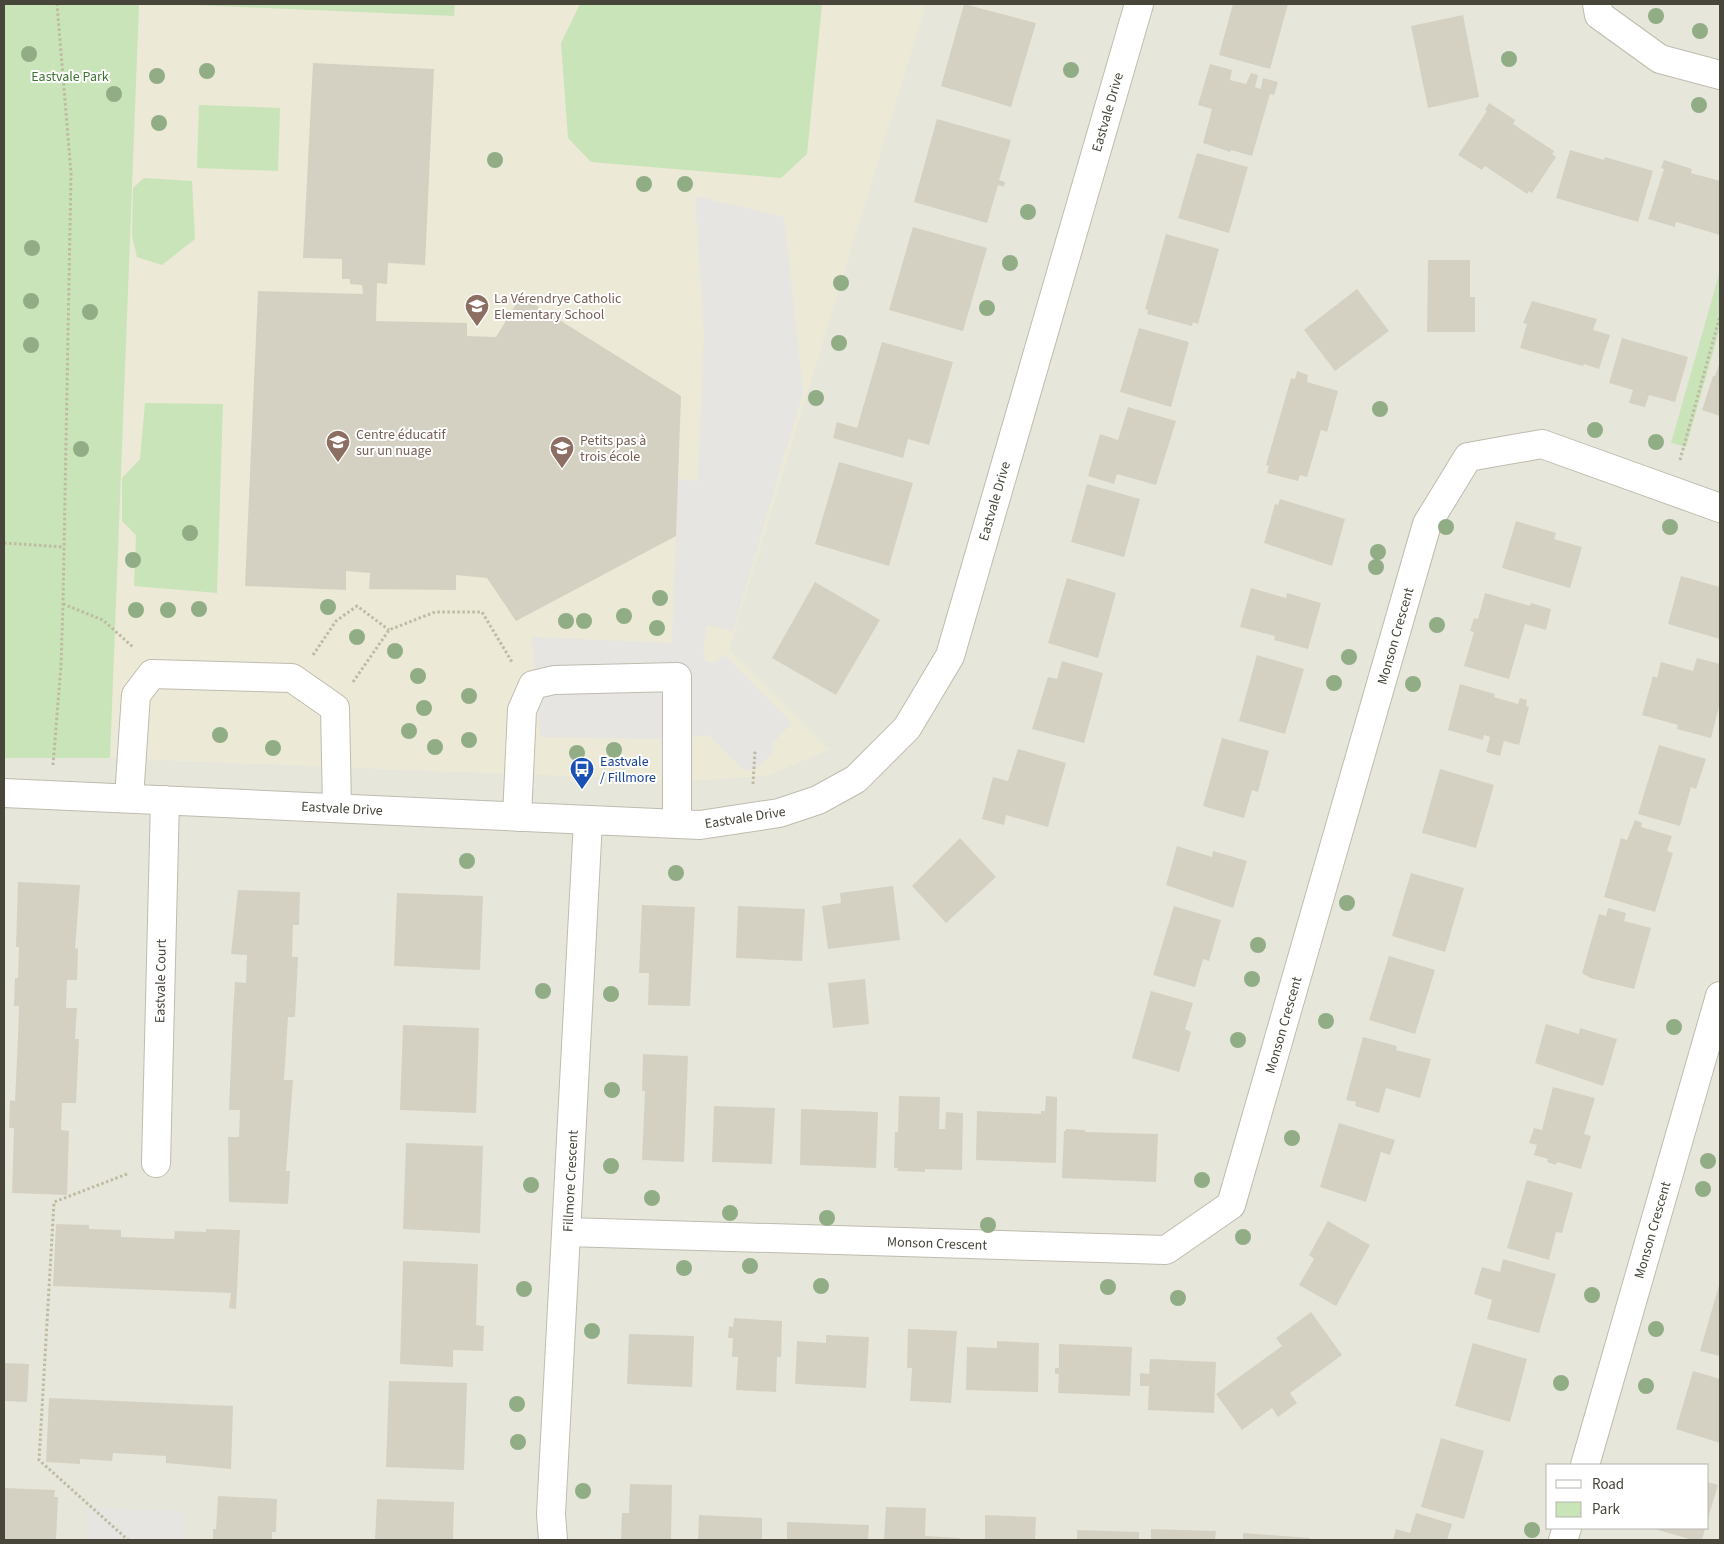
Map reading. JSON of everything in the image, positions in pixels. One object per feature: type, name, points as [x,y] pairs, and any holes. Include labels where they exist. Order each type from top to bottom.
[{"type":"street","name":"Eastvale Drive","points":[[4,793],[337,807],[588,821],[700,824],[779,813],[818,800],[856,779],[907,728],[950,656],[1139,4]]},
{"type":"street","points":[[1597,4],[1599,15],[1660,58],[1720,74]]},
{"type":"street","name":"Monson Crescent","points":[[567,1232],[1166,1250],[1231,1205],[1427,524],[1468,457],[1542,444],[1720,508]]},
{"type":"street","points":[[129,798],[136,695],[152,674],[292,678],[335,708],[337,807]]},
{"type":"street","points":[[517,817],[522,710],[533,685],[554,680],[677,678],[677,824]]},
{"type":"street","name":"Eastvale Court","points":[[156,1162],[165,800]]},
{"type":"street","name":"Fillmore Crescent","points":[[553,1540],[551,1514],[588,821]]},
{"type":"street","name":"Monson Crescent","points":[[1585,1464],[1720,996]]},
{"type":"path","points":[[52,794],[63,604],[71,173],[57,4]]},
{"type":"path","points":[[1671,490],[1720,316]]},
{"type":"path","points":[[4,543],[64,548]]},
{"type":"path","points":[[63,604],[103,620],[129,642],[152,674]]},
{"type":"path","points":[[292,678],[320,648],[336,621],[357,606],[389,630]]},
{"type":"path","points":[[335,708],[389,630],[435,612],[482,612],[516,669],[533,685]]},
{"type":"path","points":[[754,784],[755,751]]},
{"type":"path","points":[[128,1540],[39,1460],[54,1202],[156,1162]]},
{"type":"shaded area","points":[[4,4],[1720,4],[1720,1540],[4,1540]]},
{"type":"shaded area","name":"La Vérendrye Catholic Elementary School","points":[[139,4],[926,4],[729,650],[829,750],[767,776],[688,781],[110,758]]},
{"type":"shaded area","points":[[695,196],[784,217],[803,392],[733,631],[707,625],[703,655],[706,662],[714,663],[725,655],[792,723],[772,744],[773,751],[757,769],[744,771],[709,735],[665,739],[540,737],[532,637],[672,643],[678,479],[698,481],[704,333]]},
{"type":"shaded area","points":[[87,1508],[184,1511],[183,1540],[86,1540]]},
{"type":"green space","name":"Eastvale Park","points":[[4,4],[139,4],[110,758],[4,758]]},
{"type":"green space","points":[[168,4],[455,4],[454,16]]},
{"type":"green space","points":[[580,4],[822,4],[807,154],[781,178],[591,162],[568,138],[561,43]]},
{"type":"green space","points":[[199,105],[280,108],[278,171],[197,168]]},
{"type":"green space","points":[[144,178],[192,181],[195,239],[162,265],[137,257],[132,236],[133,188]]},
{"type":"green space","points":[[1720,271],[1720,328],[1686,447],[1671,443]]},
{"type":"green space","points":[[145,403],[223,404],[217,593],[134,586],[136,535],[122,521],[122,478],[140,459]]},
{"type":"building","points":[[964,4],[1036,23],[1011,107],[941,86]]},
{"type":"building","points":[[1233,4],[1288,4],[1270,69],[1219,55]]},
{"type":"building","points":[[1463,15],[1479,97],[1428,108],[1411,26]]},
{"type":"building","points":[[313,63],[434,69],[425,265],[388,263],[387,284],[377,283],[376,321],[467,323],[467,336],[496,337],[521,296],[681,396],[676,536],[516,621],[487,578],[456,575],[456,590],[369,589],[370,573],[346,571],[346,590],[245,586],[258,291],[363,294],[362,285],[350,284],[350,279],[342,279],[342,259],[303,258]]},
{"type":"building","points":[[1210,64],[1232,70],[1230,80],[1246,84],[1251,73],[1258,75],[1255,87],[1261,89],[1263,78],[1278,82],[1274,95],[1270,94],[1252,156],[1231,150],[1230,152],[1203,143],[1212,109],[1198,105]]},
{"type":"building","points":[[1489,103],[1515,120],[1513,124],[1554,151],[1552,154],[1556,157],[1532,193],[1529,191],[1527,194],[1485,166],[1482,170],[1458,155],[1487,111],[1485,110]]},
{"type":"building","points":[[937,119],[1011,140],[999,180],[1005,182],[1004,187],[998,185],[987,223],[914,202]]},
{"type":"building","points":[[1570,150],[1604,160],[1605,157],[1653,171],[1638,222],[1556,198]]},
{"type":"building","points":[[1197,153],[1248,167],[1229,233],[1178,218]]},
{"type":"building","points":[[1664,160],[1692,169],[1691,173],[1720,181],[1720,235],[1676,222],[1675,227],[1648,219],[1664,169],[1661,168]]},
{"type":"building","points":[[913,227],[987,248],[963,331],[889,310]]},
{"type":"building","points":[[1166,234],[1219,249],[1198,324],[1193,322],[1192,326],[1147,314],[1148,310],[1145,309]]},
{"type":"building","points":[[1428,260],[1470,260],[1470,297],[1475,297],[1475,332],[1427,332]]},
{"type":"building","points":[[1357,289],[1389,331],[1335,371],[1304,330]]},
{"type":"building","points":[[1532,301],[1597,319],[1593,330],[1610,335],[1599,369],[1520,348],[1527,324],[1523,323]]},
{"type":"building","points":[[1139,328],[1189,342],[1171,407],[1120,392]]},
{"type":"building","points":[[1622,338],[1688,357],[1675,402],[1649,395],[1645,407],[1629,403],[1633,390],[1609,383]]},
{"type":"building","points":[[882,342],[953,362],[929,445],[908,439],[903,458],[833,438],[837,422],[857,428]]},
{"type":"building","points":[[1720,362],[1720,416],[1702,410],[1713,376],[1715,376]]},
{"type":"building","points":[[1297,371],[1308,375],[1307,382],[1338,391],[1327,432],[1321,430],[1307,477],[1300,475],[1298,481],[1267,473],[1269,466],[1266,465],[1291,378],[1295,379]]},
{"type":"building","points":[[1128,407],[1176,421],[1156,485],[1117,474],[1114,484],[1088,476],[1100,434],[1118,440]]},
{"type":"building","points":[[839,462],[913,483],[889,566],[815,544]]},
{"type":"building","points":[[1087,484],[1140,499],[1124,557],[1071,542]]},
{"type":"building","points":[[1280,499],[1345,519],[1332,566],[1264,543],[1275,504],[1278,505]]},
{"type":"building","points":[[1516,521],[1556,533],[1554,539],[1582,547],[1570,588],[1502,568]]},
{"type":"building","points":[[1681,576],[1720,587],[1720,639],[1668,624]]},
{"type":"building","points":[[1067,578],[1116,593],[1098,658],[1048,643]]},
{"type":"building","points":[[815,582],[880,620],[836,695],[772,658]]},
{"type":"building","points":[[1251,588],[1286,598],[1287,593],[1321,603],[1308,649],[1274,640],[1275,636],[1240,627]]},
{"type":"building","points":[[1485,593],[1530,606],[1531,603],[1551,609],[1546,630],[1525,624],[1509,679],[1464,666],[1474,632],[1470,631],[1474,618],[1478,619]]},
{"type":"building","points":[[1257,655],[1304,669],[1285,734],[1239,721]]},
{"type":"building","points":[[1697,658],[1720,664],[1720,703],[1711,738],[1677,729],[1678,725],[1642,715],[1653,676],[1657,678],[1661,662],[1693,671]]},
{"type":"building","points":[[1062,661],[1103,673],[1084,743],[1032,729],[1048,677],[1057,679]]},
{"type":"building","points":[[1460,684],[1495,694],[1494,697],[1518,704],[1520,698],[1527,700],[1526,706],[1529,707],[1519,745],[1504,741],[1500,756],[1486,752],[1490,737],[1484,735],[1483,740],[1448,730]]},
{"type":"building","points":[[1222,738],[1269,751],[1258,792],[1252,790],[1244,818],[1203,806]]},
{"type":"building","points":[[1659,745],[1706,759],[1696,789],[1691,787],[1680,826],[1638,814]]},
{"type":"building","points":[[1018,749],[1066,763],[1048,827],[1006,815],[1004,825],[982,819],[993,777],[1008,781]]},
{"type":"building","points":[[1440,769],[1494,785],[1476,848],[1422,833]]},
{"type":"building","points":[[1635,820],[1642,823],[1641,827],[1672,836],[1667,851],[1673,853],[1655,912],[1604,897],[1621,838],[1627,840]]},
{"type":"building","points":[[960,838],[996,877],[946,923],[912,886]]},
{"type":"building","points":[[1177,846],[1212,857],[1213,851],[1247,861],[1233,908],[1166,885]]},
{"type":"building","points":[[1411,873],[1464,888],[1445,952],[1392,936]]},
{"type":"building","points":[[18,882],[80,885],[75,949],[78,948],[77,980],[67,980],[66,1008],[77,1008],[75,1039],[79,1039],[76,1103],[62,1103],[61,1130],[69,1131],[67,1195],[12,1193],[14,1128],[9,1128],[10,1100],[15,1101],[18,1037],[19,1006],[14,1006],[15,978],[18,978],[19,947],[16,947]]},
{"type":"building","points":[[893,886],[900,940],[828,949],[822,906],[841,903],[840,893]]},
{"type":"building","points":[[238,890],[300,892],[299,925],[293,925],[292,957],[298,957],[295,1017],[288,1017],[284,1080],[293,1080],[286,1171],[290,1171],[288,1204],[229,1202],[228,1137],[239,1137],[240,1110],[229,1110],[235,982],[246,983],[247,955],[231,954]]},
{"type":"building","points":[[397,893],[483,896],[480,970],[394,966]]},
{"type":"building","points":[[642,905],[695,907],[690,1006],[648,1005],[649,973],[639,973]]},
{"type":"building","points":[[738,906],[805,909],[802,961],[736,958]]},
{"type":"building","points":[[1174,906],[1221,920],[1209,961],[1203,959],[1195,987],[1153,975]]},
{"type":"building","points":[[1608,908],[1626,913],[1624,921],[1651,928],[1634,989],[1590,978],[1582,973],[1599,914],[1606,916]]},
{"type":"building","points":[[1389,956],[1435,970],[1415,1034],[1369,1020]]},
{"type":"building","points":[[865,979],[869,1024],[833,1028],[828,983]]},
{"type":"building","points":[[1151,991],[1193,1003],[1185,1029],[1191,1032],[1179,1072],[1132,1058]]},
{"type":"building","points":[[1546,1024],[1579,1034],[1580,1028],[1617,1039],[1603,1086],[1535,1063]]},
{"type":"building","points":[[403,1025],[479,1028],[476,1113],[400,1110]]},
{"type":"building","points":[[1363,1037],[1397,1046],[1396,1050],[1431,1059],[1420,1098],[1386,1088],[1379,1113],[1355,1106],[1356,1102],[1346,1100]]},
{"type":"building","points":[[643,1054],[688,1056],[684,1162],[642,1160],[645,1091],[642,1091]]},
{"type":"building","points":[[1553,1087],[1595,1098],[1584,1134],[1591,1136],[1581,1169],[1557,1162],[1556,1165],[1547,1162],[1548,1159],[1534,1155],[1537,1145],[1529,1143],[1534,1128],[1542,1130]]},
{"type":"building","points":[[899,1096],[940,1097],[939,1129],[945,1129],[946,1112],[963,1113],[962,1170],[925,1169],[925,1172],[897,1171],[898,1168],[894,1168]]},
{"type":"building","points":[[1046,1096],[1057,1097],[1056,1163],[976,1160],[977,1111],[1041,1114],[1041,1111],[1045,1111]]},
{"type":"building","points":[[714,1106],[775,1108],[772,1164],[712,1162]]},
{"type":"building","points":[[801,1109],[878,1112],[876,1168],[800,1165]]},
{"type":"building","points":[[1339,1123],[1395,1140],[1390,1155],[1381,1152],[1366,1202],[1320,1187]]},
{"type":"building","points":[[1066,1129],[1085,1130],[1085,1132],[1158,1134],[1156,1182],[1062,1178],[1064,1131]]},
{"type":"building","points":[[406,1143],[483,1146],[480,1233],[403,1229]]},
{"type":"building","points":[[1527,1180],[1573,1193],[1562,1233],[1556,1232],[1549,1260],[1507,1248]]},
{"type":"building","points":[[1328,1221],[1370,1245],[1336,1306],[1299,1285],[1314,1259],[1309,1255]]},
{"type":"building","points":[[56,1224],[89,1225],[89,1229],[121,1230],[121,1237],[174,1239],[175,1231],[206,1232],[206,1229],[240,1230],[236,1309],[229,1308],[231,1293],[53,1286]]},
{"type":"building","points":[[1503,1259],[1556,1274],[1539,1333],[1487,1319],[1492,1300],[1474,1294],[1482,1267],[1500,1272]]},
{"type":"building","points":[[403,1261],[478,1264],[476,1325],[484,1326],[483,1351],[453,1350],[453,1367],[400,1364]]},
{"type":"building","points":[[1720,1282],[1720,1356],[1700,1351]]},
{"type":"building","points":[[1311,1312],[1342,1355],[1290,1393],[1297,1403],[1278,1417],[1272,1408],[1242,1430],[1216,1394],[1282,1346],[1276,1338]]},
{"type":"building","points":[[734,1318],[782,1321],[781,1357],[777,1357],[776,1392],[736,1390],[738,1357],[732,1357],[733,1338],[728,1338],[729,1326],[733,1327]]},
{"type":"building","points":[[908,1329],[957,1331],[951,1403],[910,1401],[912,1368],[907,1368]]},
{"type":"building","points":[[629,1334],[694,1336],[692,1387],[627,1384]]},
{"type":"building","points":[[826,1335],[869,1337],[866,1388],[795,1384],[797,1341],[826,1343]]},
{"type":"building","points":[[997,1341],[1039,1343],[1038,1392],[966,1390],[967,1347],[997,1348]]},
{"type":"building","points":[[1473,1343],[1527,1359],[1510,1422],[1455,1406]]},
{"type":"building","points":[[1059,1344],[1132,1347],[1130,1396],[1058,1393],[1059,1374],[1055,1374],[1055,1368],[1059,1368]]},
{"type":"building","points":[[1150,1359],[1216,1362],[1214,1413],[1148,1410],[1149,1386],[1140,1386],[1140,1373],[1149,1374]]},
{"type":"building","points":[[4,1363],[29,1364],[27,1402],[4,1401]]},
{"type":"building","points":[[1693,1371],[1720,1379],[1720,1443],[1676,1429]]},
{"type":"building","points":[[389,1381],[467,1383],[464,1470],[386,1467]]},
{"type":"building","points":[[49,1398],[233,1406],[231,1469],[166,1463],[166,1456],[113,1453],[112,1461],[80,1459],[80,1464],[46,1462]]},
{"type":"building","points":[[1441,1438],[1484,1451],[1464,1519],[1421,1507]]},
{"type":"building","points":[[1709,1482],[1718,1485],[1709,1515]]},
{"type":"building","points":[[630,1484],[672,1485],[671,1540],[621,1540],[622,1513],[629,1513]]},
{"type":"building","points":[[4,1488],[55,1490],[54,1497],[58,1497],[56,1540],[4,1540]]},
{"type":"building","points":[[218,1496],[277,1499],[276,1532],[272,1532],[272,1540],[213,1540],[213,1529],[216,1529]]},
{"type":"building","points":[[377,1499],[454,1502],[453,1540],[375,1540]]},
{"type":"building","points":[[886,1507],[926,1508],[925,1536],[960,1538],[959,1540],[884,1540]]},
{"type":"building","points":[[1416,1513],[1452,1524],[1447,1540],[1393,1540],[1396,1529],[1410,1533]]},
{"type":"building","points":[[699,1515],[762,1518],[762,1538],[760,1540],[698,1540]]},
{"type":"building","points":[[985,1515],[1036,1517],[1035,1540],[985,1540]]},
{"type":"building","points":[[787,1522],[869,1525],[868,1540],[787,1540]]},
{"type":"building","points":[[1151,1529],[1216,1531],[1215,1540],[1151,1540]]},
{"type":"building","points":[[1654,1529],[1705,1529],[1702,1540],[1693,1540]]},
{"type":"building","points":[[1077,1530],[1139,1532],[1139,1540],[1077,1540]]},
{"type":"building","points":[[1243,1533],[1310,1538],[1310,1540],[1243,1540]]},
{"type":"place","name":"La Vérendrye Catholic Elementary School","points":[[477,327]]},
{"type":"place","name":"Centre éducatif sur un nuage","points":[[338,463]]},
{"type":"place","name":"Petits pas à trois école","points":[[562,469]]},
{"type":"place","name":"Eastvale / Fillmore","points":[[582,790]]}]
